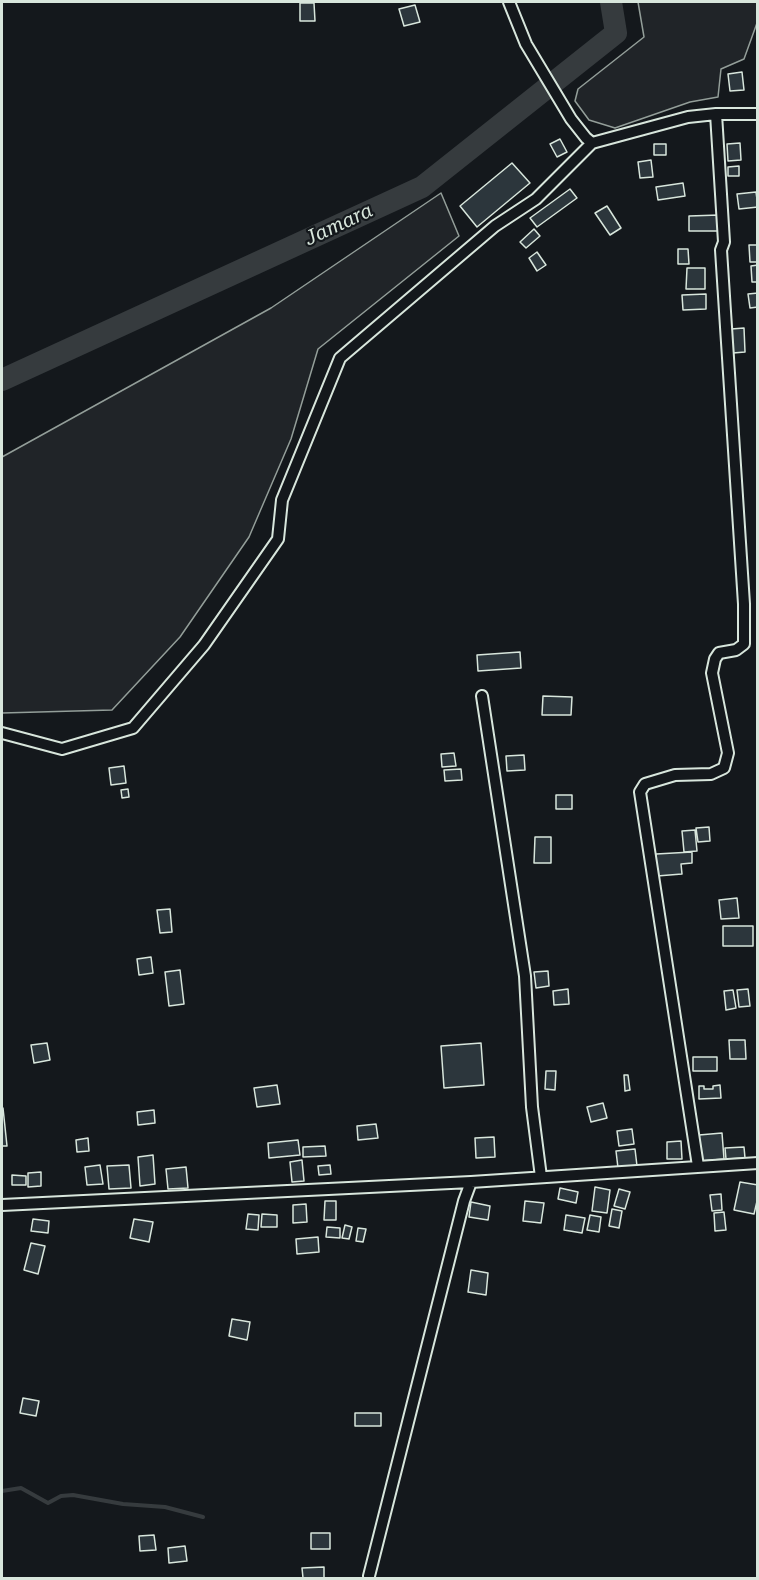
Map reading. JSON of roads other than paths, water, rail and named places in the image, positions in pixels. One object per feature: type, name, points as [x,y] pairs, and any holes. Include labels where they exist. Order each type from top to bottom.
[{"type":"street","points":[[508,2],[526,44],[571,119],[592,143]]},
{"type":"street","points":[[698,1166],[640,792],[645,784],[675,775],[711,774],[724,768],[728,753],[712,673],[719,653],[736,650],[744,644],[744,603],[721,250],[724,242],[716,114]]},
{"type":"street","points":[[2,733],[62,749],[133,728],[204,645],[278,539],[282,500],[340,358],[495,226],[536,199],[592,143],[688,117],[758,114]]},
{"type":"street","points":[[482,696],[525,976],[532,1107],[541,1177]]},
{"type":"street","points":[[2,1204],[471,1182],[758,1163]]},
{"type":"street","points":[[369,1576],[471,1182]]},
{"type":"waterway","name":"Jamara","points":[[2,380],[422,187],[616,33],[611,2]]},
{"type":"waterway","points":[[2,1491],[21,1488],[48,1503],[61,1496],[73,1495],[123,1504],[165,1507],[203,1517]]}]
